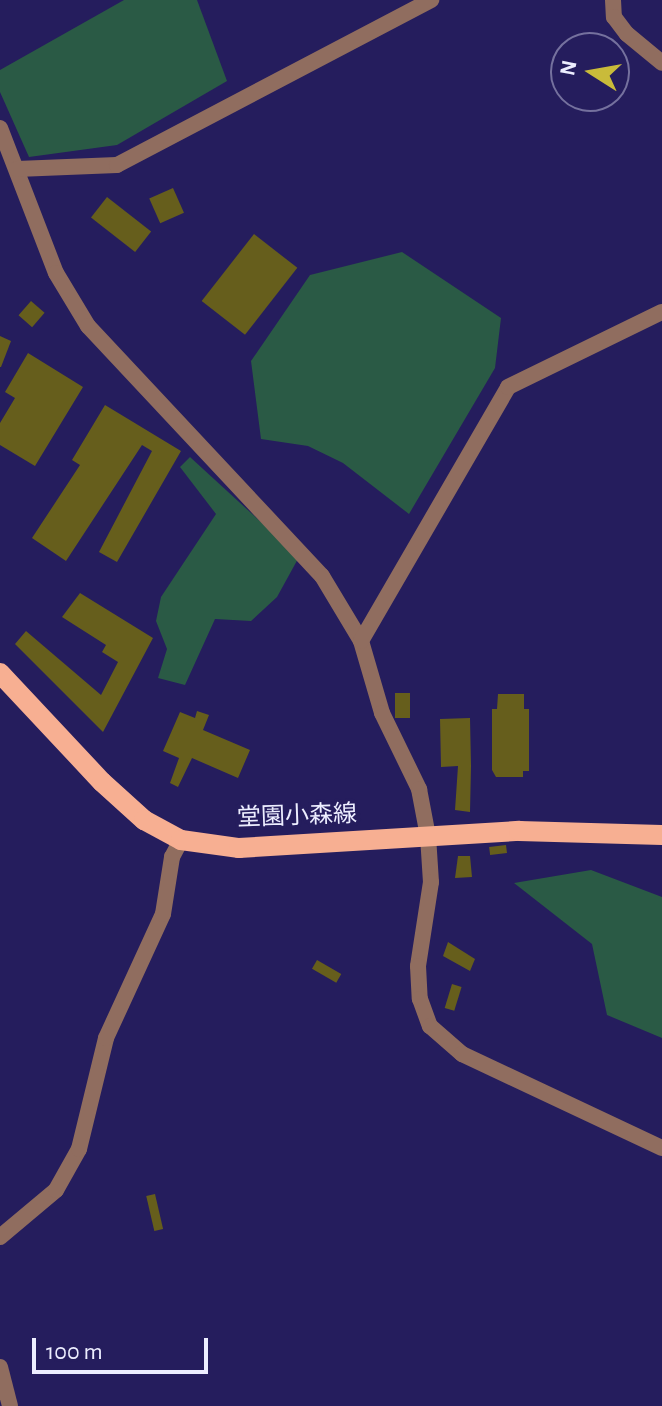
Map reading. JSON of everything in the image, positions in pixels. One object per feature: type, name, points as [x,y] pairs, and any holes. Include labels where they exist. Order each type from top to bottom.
[{"type":"main road","name":"堂園小森線","points":[[0,673],[102,782],[144,820],[181,840],[239,848],[534,831],[662,835]]},
{"type":"street","points":[[17,169],[117,165],[431,0]]},
{"type":"street","points":[[613,0],[614,17],[637,43],[662,63]]},
{"type":"street","points":[[637,43],[662,48]]},
{"type":"street","points":[[0,128],[56,273],[88,326],[312,564],[361,641],[382,713],[419,789],[428,836],[431,882],[418,966],[420,999],[430,1026],[462,1054],[542,1096],[662,1148]]},
{"type":"street","points":[[361,641],[508,387],[662,312]]},
{"type":"street","points":[[0,1237],[56,1190],[79,1149],[106,1038],[163,914],[172,857],[181,840]]},
{"type":"street","points":[[0,1367],[10,1406]]},
{"type":"green space","points":[[124,0],[197,0],[227,81],[117,145],[29,157],[0,92],[0,70]]},
{"type":"green space","points":[[402,252],[501,318],[495,368],[409,514],[343,463],[308,446],[261,439],[251,361],[310,275]]},
{"type":"green space","points":[[190,457],[299,557],[277,597],[251,621],[215,619],[185,685],[158,678],[167,649],[156,621],[161,597],[216,514],[180,467]]},
{"type":"green space","points":[[591,870],[662,897],[662,1038],[607,1015],[592,944],[514,883]]},
{"type":"building","points":[[173,188],[184,213],[160,223],[149,199]]},
{"type":"building","points":[[107,197],[151,231],[135,252],[91,217]]},
{"type":"building","points":[[254,234],[297,268],[245,335],[202,301]]},
{"type":"building","points":[[31,301],[45,313],[32,327],[19,315]]},
{"type":"building","points":[[0,336],[11,341],[1,367],[0,367]]},
{"type":"building","points":[[28,353],[83,387],[35,466],[0,445],[0,423],[15,398],[5,392]]},
{"type":"building","points":[[105,405],[181,451],[117,562],[99,552],[152,451],[142,445],[66,561],[32,538],[80,465],[72,460]]},
{"type":"building","points":[[80,593],[153,638],[103,732],[15,644],[26,631],[101,695],[118,662],[102,652],[106,645],[62,617]]},
{"type":"building","points":[[395,693],[410,693],[410,718],[395,718]]},
{"type":"building","points":[[498,694],[524,694],[524,709],[529,709],[529,771],[523,771],[523,777],[496,777],[492,770],[492,709],[497,709]]},
{"type":"building","points":[[197,711],[209,715],[203,730],[250,750],[238,778],[192,758],[178,787],[170,783],[179,758],[163,751],[180,712],[195,718]]},
{"type":"building","points":[[470,718],[470,812],[455,810],[458,766],[441,767],[440,719]]},
{"type":"building","points":[[506,845],[507,853],[490,855],[489,847]]},
{"type":"building","points":[[458,856],[470,856],[472,877],[455,878]]},
{"type":"building","points":[[448,942],[475,959],[470,971],[443,956]]},
{"type":"building","points":[[317,960],[341,974],[336,983],[312,969]]},
{"type":"building","points":[[452,984],[462,987],[454,1011],[445,1008]]},
{"type":"building","points":[[155,1194],[163,1229],[154,1231],[146,1196]]}]
